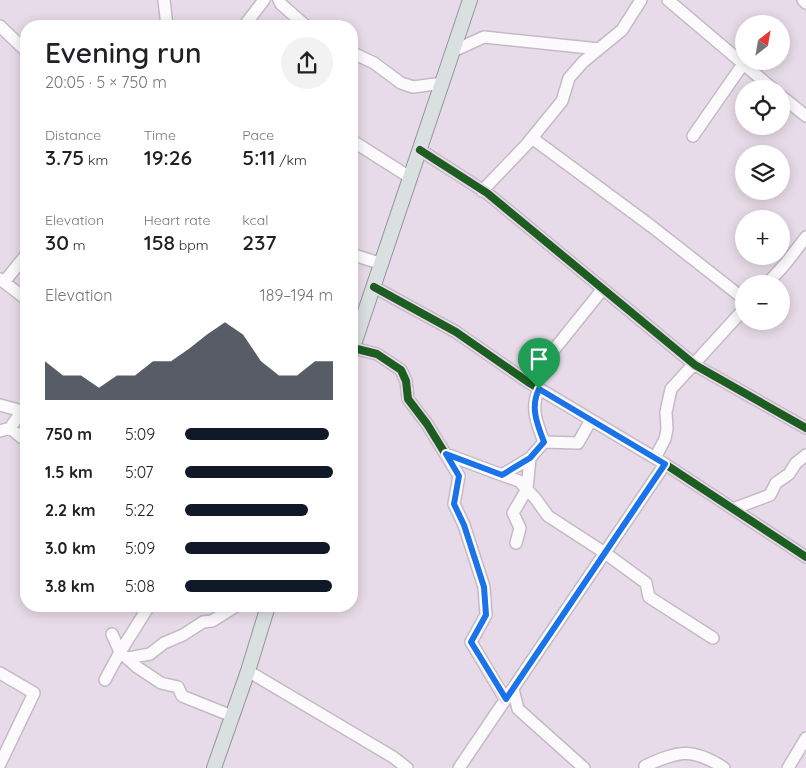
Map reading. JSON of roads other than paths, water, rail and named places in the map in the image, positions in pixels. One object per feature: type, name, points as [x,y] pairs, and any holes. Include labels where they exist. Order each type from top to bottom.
[{"type":"main road","points":[[358,334],[470,0]]},
{"type":"main road","points":[[214,768],[266,612]]},
{"type":"street","points":[[164,0],[166,20]]},
{"type":"street","points":[[249,20],[264,0]]},
{"type":"street","points":[[279,0],[299,20]]},
{"type":"street","points":[[482,191],[532,138],[562,101],[569,78],[583,62],[622,30],[641,0]]},
{"type":"street","points":[[668,0],[682,4],[735,56]]},
{"type":"street","points":[[803,0],[806,3]]},
{"type":"street","points":[[0,26],[20,45]]},
{"type":"street","points":[[453,51],[484,38],[599,49]]},
{"type":"street","points":[[358,55],[374,63],[402,83],[413,87],[443,83]]},
{"type":"street","points":[[693,136],[739,70]]},
{"type":"street","points":[[750,70],[762,80]]},
{"type":"street","points":[[790,103],[806,116]]},
{"type":"street","points":[[532,138],[651,226],[735,292]]},
{"type":"street","points":[[358,144],[411,178]]},
{"type":"street","points":[[420,150],[482,191],[694,365],[806,428]]},
{"type":"street","points":[[776,275],[806,237]]},
{"type":"street","points":[[358,256],[382,264]]},
{"type":"street","points":[[20,261],[2,281],[20,295]]},
{"type":"street","points":[[374,287],[456,332],[528,382],[660,461],[806,557]]},
{"type":"street","points":[[528,382],[602,290]]},
{"type":"street","points":[[459,768],[605,553],[660,461],[671,389],[735,319]]},
{"type":"street","points":[[358,352],[377,354],[401,370],[406,381],[408,399],[427,424],[459,476],[454,504],[464,525],[484,587],[486,615],[471,642],[506,699]]},
{"type":"street","points":[[539,389],[535,398],[535,419],[544,442]]},
{"type":"street","points":[[0,405],[20,408]]},
{"type":"street","points":[[20,413],[5,430],[20,438]]},
{"type":"street","points":[[544,442],[578,443],[592,420]]},
{"type":"street","points":[[502,475],[530,458],[544,442]]},
{"type":"street","points":[[446,454],[519,481],[548,516],[605,553],[646,583],[649,597],[712,638]]},
{"type":"street","points":[[732,509],[770,494],[776,483],[789,474],[796,463],[806,455]]},
{"type":"street","points":[[516,543],[520,528],[513,513],[526,489],[530,458]]},
{"type":"street","points":[[105,680],[124,655],[146,612]]},
{"type":"street","points":[[124,655],[150,654],[164,643],[203,622],[212,621],[226,612]]},
{"type":"street","points":[[112,634],[124,655],[161,683],[178,687],[182,696],[232,716]]},
{"type":"street","points":[[248,671],[393,757],[407,768]]},
{"type":"street","points":[[0,673],[34,693],[1,758]]},
{"type":"street","points":[[513,689],[518,709],[584,768]]},
{"type":"street","points":[[788,768],[806,738]]},
{"type":"street","points":[[645,766],[665,757],[688,752],[708,758],[724,768]]}]
